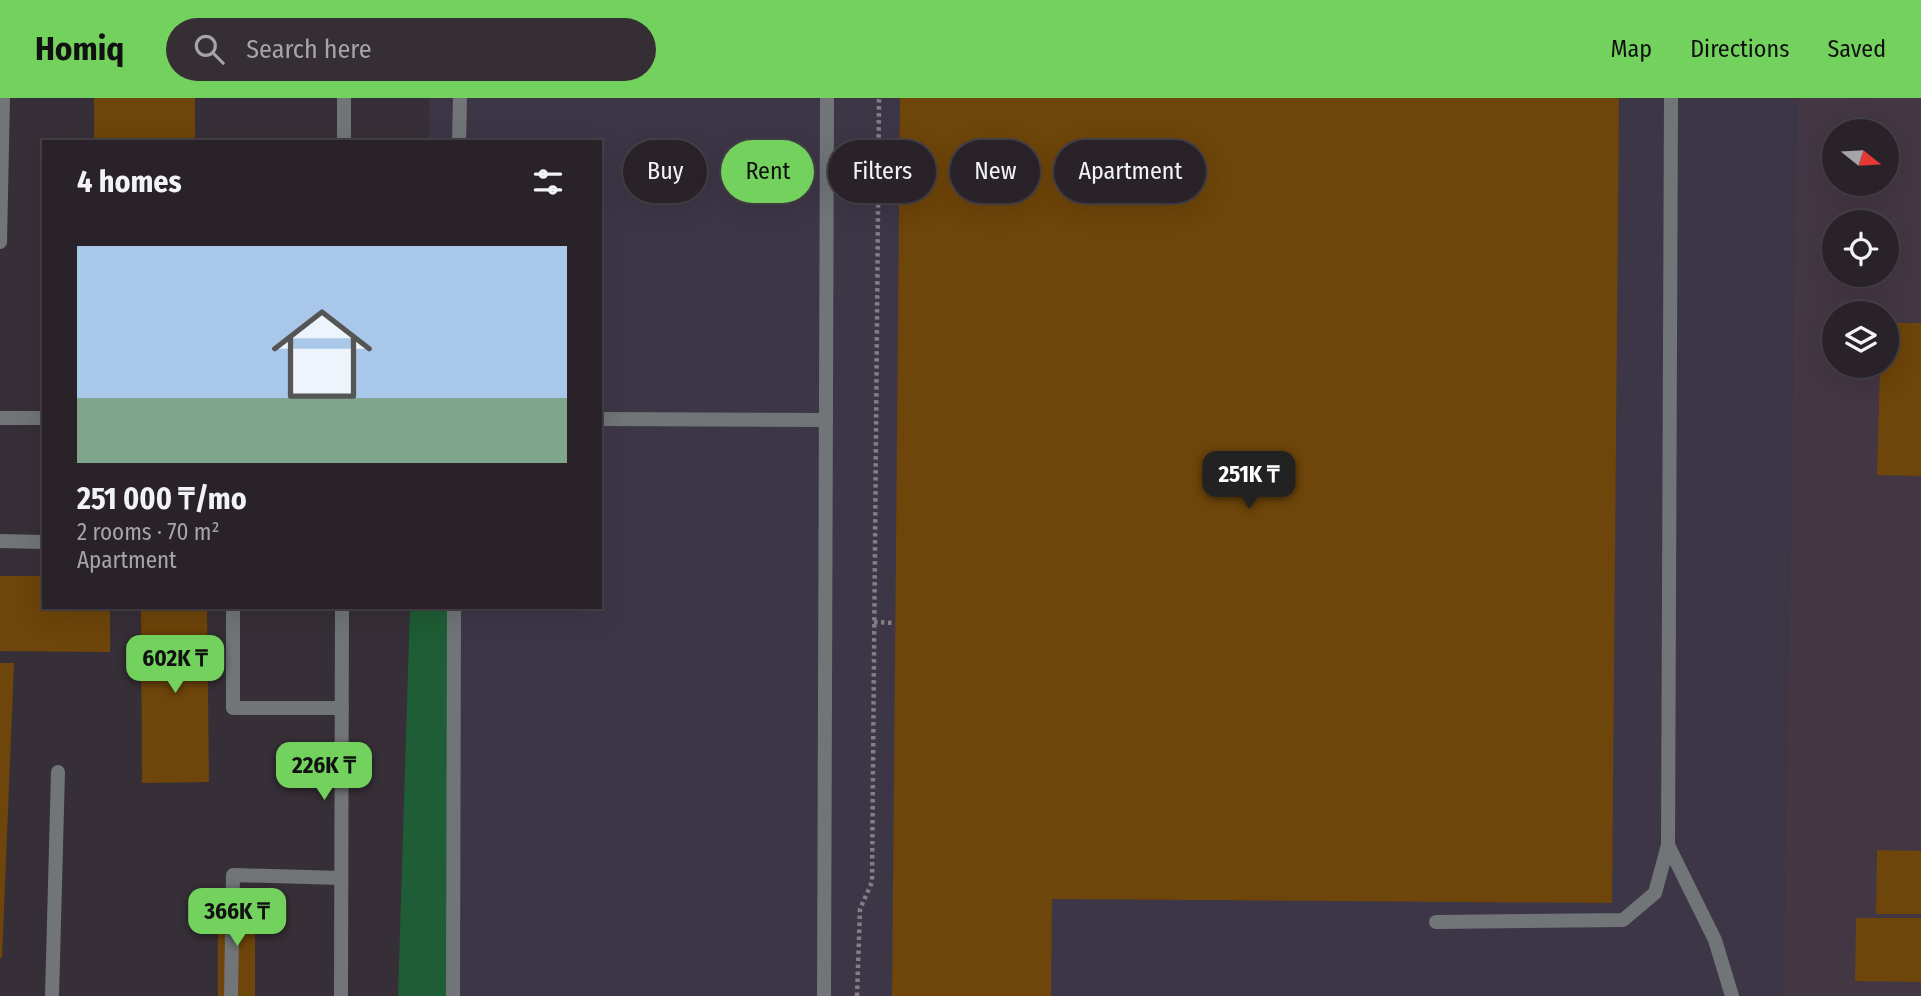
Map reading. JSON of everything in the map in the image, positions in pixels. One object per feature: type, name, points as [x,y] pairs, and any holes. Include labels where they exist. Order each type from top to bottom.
[{"type":"street","points":[[0,242],[3,98]]},
{"type":"street","points":[[344,98],[344,140]]},
{"type":"street","points":[[459,140],[460,98]]},
{"type":"street","points":[[824,996],[827,98]]},
{"type":"street","points":[[1436,922],[1623,920],[1655,893],[1668,845],[1671,98]]},
{"type":"street","points":[[0,418],[42,418]]},
{"type":"street","points":[[602,418],[826,419]]},
{"type":"street","points":[[0,541],[42,542]]},
{"type":"street","points":[[233,609],[233,708],[342,708]]},
{"type":"street","points":[[341,996],[342,609]]},
{"type":"street","points":[[453,996],[454,609]]},
{"type":"street","points":[[52,996],[58,772]]},
{"type":"street","points":[[1668,845],[1715,940],[1732,996]]},
{"type":"street","points":[[231,996],[233,875],[341,878]]},
{"type":"path","points":[[878,140],[879,98]]},
{"type":"path","points":[[857,996],[860,909],[872,882],[878,203]]},
{"type":"path","points":[[874,622],[895,623]]},
{"type":"shaded area","points":[[430,98],[1797,98],[1783,996],[419,996],[424,609],[602,609],[602,140],[429,140]]},
{"type":"shaded area","points":[[1797,98],[1921,98],[1921,996],[1783,996]]},
{"type":"green space","points":[[410,609],[454,609],[453,996],[398,996]]},
{"type":"building","points":[[94,98],[195,98],[195,140],[94,140]]},
{"type":"building","points":[[900,98],[1619,98],[1612,903],[1052,899],[1051,996],[892,996],[899,203],[936,203],[936,140],[900,140]]},
{"type":"building","points":[[1899,323],[1921,323],[1921,476],[1877,475],[1880,378],[1899,378]]},
{"type":"building","points":[[0,576],[42,576],[42,609],[110,609],[110,652],[0,651]]},
{"type":"building","points":[[141,609],[207,609],[209,782],[142,783]]},
{"type":"building","points":[[0,663],[14,663],[2,958],[0,958]]},
{"type":"building","points":[[1877,850],[1921,851],[1921,914],[1876,914]]},
{"type":"building","points":[[255,900],[255,996],[218,996],[218,901]]},
{"type":"building","points":[[1856,918],[1921,918],[1921,982],[1855,981]]}]
